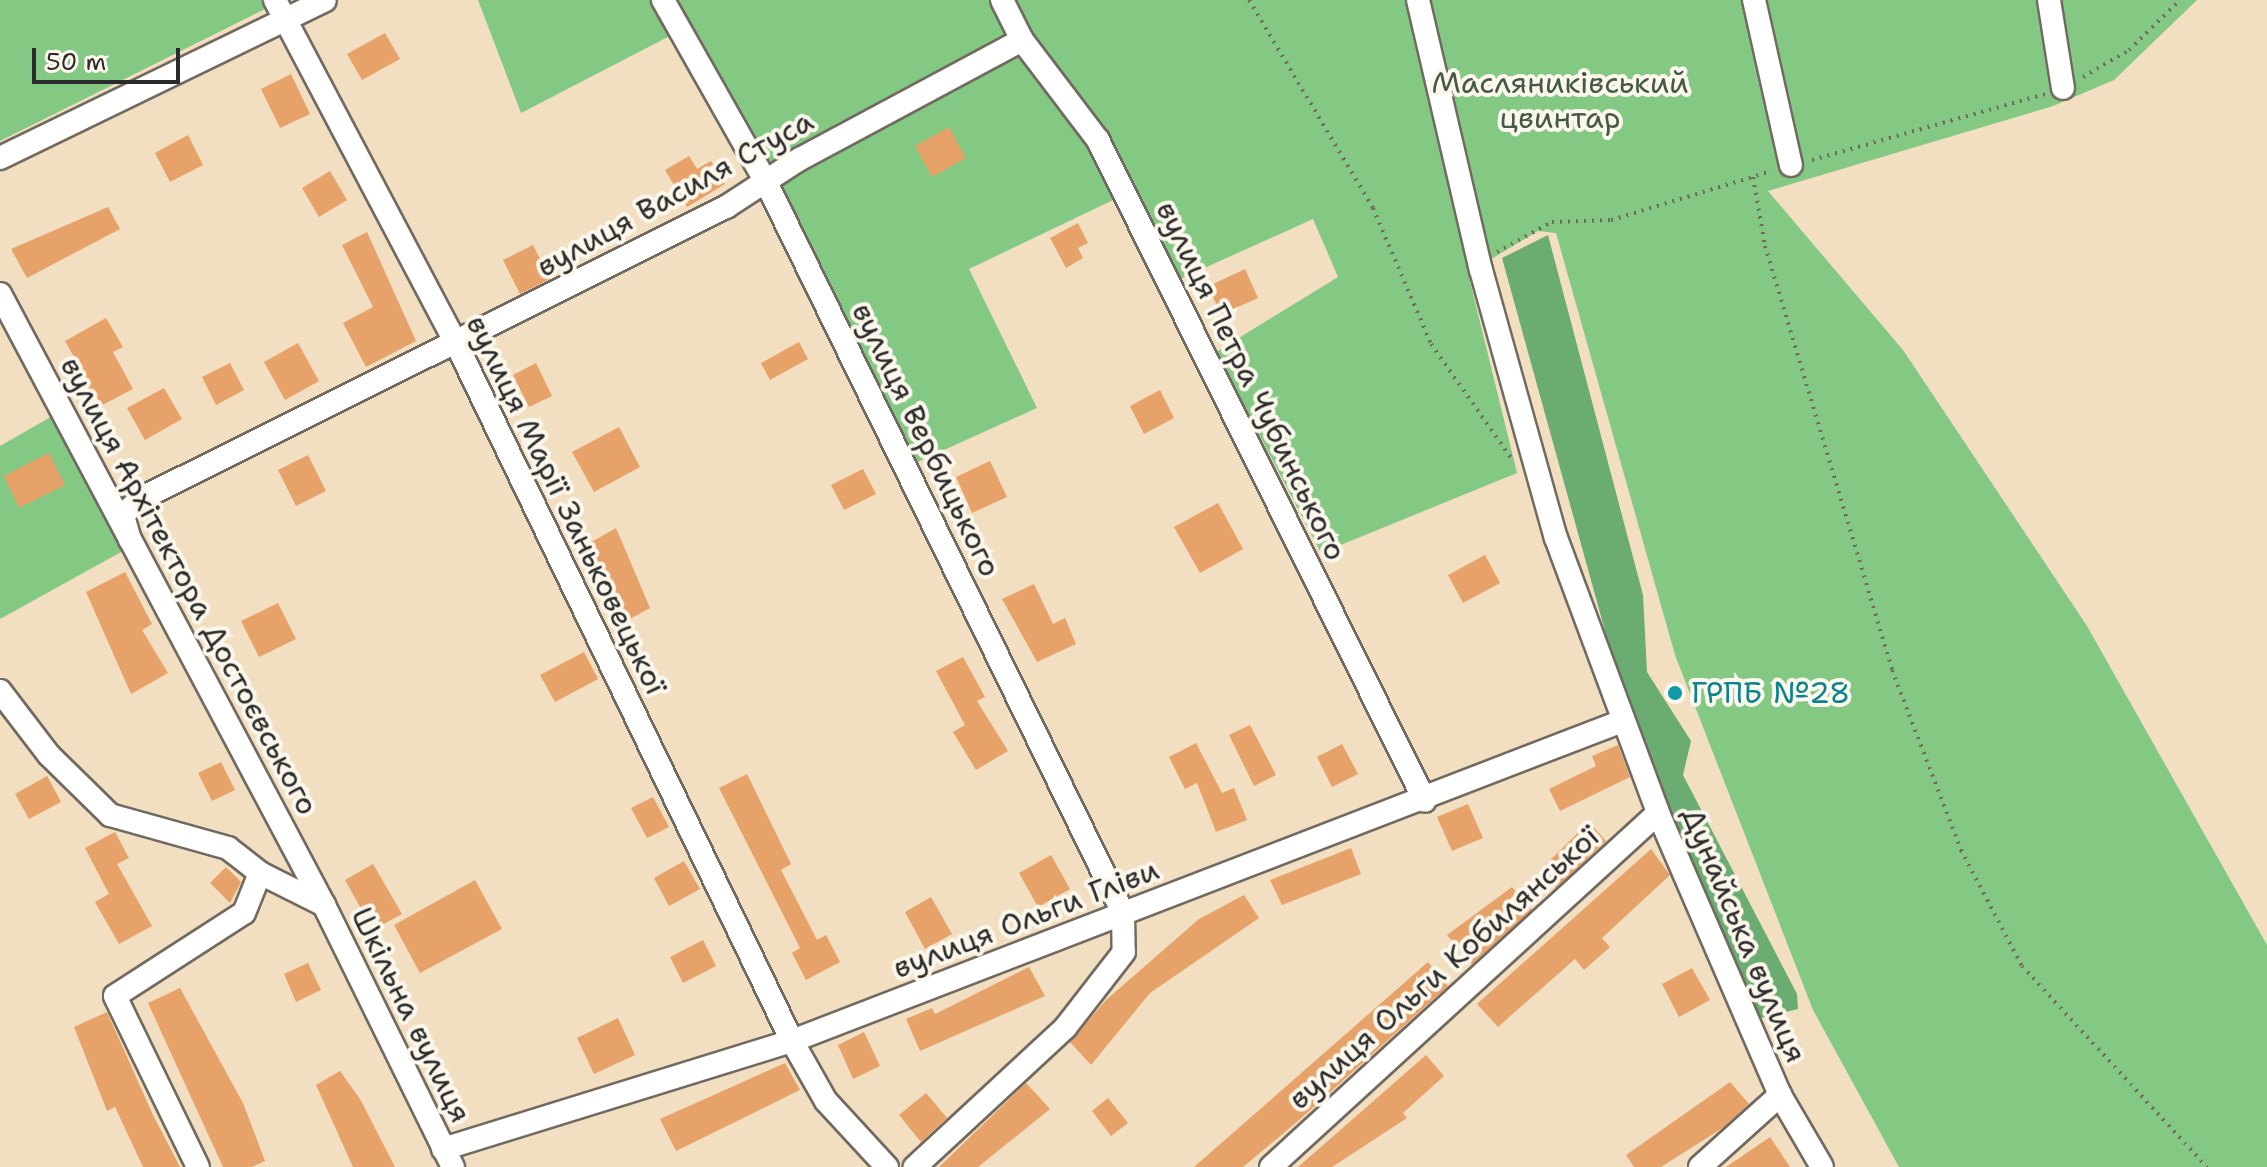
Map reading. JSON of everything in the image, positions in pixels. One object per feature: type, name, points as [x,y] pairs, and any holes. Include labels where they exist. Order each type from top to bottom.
[{"type":"street","points":[[0,158],[280,9],[325,0]]},
{"type":"street","name":"вулиця Вербицького","points":[[663,0],[766,182],[1123,913]]},
{"type":"street","name":"вулиця Петра Чубинського","points":[[1002,0],[1022,40],[1098,140],[1425,801]]},
{"type":"street","name":"Дунайська вулиця","points":[[1418,0],[1481,270],[1543,498],[1658,813],[1780,1095],[1822,1167]]},
{"type":"street","points":[[1754,0],[1791,165]]},
{"type":"street","points":[[2049,0],[2063,88]]},
{"type":"street","name":"вулиця Марії Заньковецької","points":[[280,9],[457,345],[792,1041],[826,1101],[887,1167]]},
{"type":"street","name":"вулиця Василя Стуса","points":[[130,540],[123,515],[140,499],[457,345],[766,182],[1022,40]]},
{"type":"street","name":"вулиця Архітектора Достоєвського","points":[[0,294],[324,905]]},
{"type":"street","name":"Шкільна вулиця","points":[[0,691],[49,755],[110,815],[228,848],[260,873],[324,905],[448,1158]]},
{"type":"street","name":"вулиця Ольги Гліви","points":[[448,1158],[792,1041],[1425,801],[1622,721]]},
{"type":"street","name":"вулиця Ольги Кобилянської","points":[[1271,1167],[1658,813]]},
{"type":"street","points":[[198,1167],[115,996],[244,913],[260,873]]},
{"type":"street","points":[[915,1167],[1065,1028],[1124,952],[1123,913]]},
{"type":"street","points":[[1700,1167],[1780,1095]]},
{"type":"path","points":[[1249,0],[1373,208],[1431,344],[1514,462]]},
{"type":"path","points":[[1481,270],[1507,241],[1552,222],[1611,220],[2063,88],[2129,50],[2180,0]]},
{"type":"path","points":[[1753,177],[1765,246],[1892,670],[1961,850],[2022,966],[2207,1167]]},
{"type":"green space","points":[[0,0],[283,0],[0,141]]},
{"type":"green space","name":"Масляниківський цвинтар","points":[[478,0],[2197,0],[2114,80],[2053,106],[1768,191],[1903,350],[2087,626],[2267,945],[2267,1167],[1899,1167],[1813,1010],[1675,655],[1556,233],[1538,231],[1468,273],[1517,473],[1321,553],[1216,352],[1338,277],[1313,219],[1180,279],[1132,191],[969,269],[1037,408],[913,464],[691,25],[521,113]]},
{"type":"green space","points":[[1548,235],[1643,595],[1647,672],[1691,741],[1683,775],[1797,994],[1798,1009],[1757,1019],[1642,765],[1502,258]]},
{"type":"green space","points":[[70,406],[141,541],[0,619],[0,446]]},
{"type":"building","points":[[385,33],[400,59],[362,80],[347,54]]},
{"type":"building","points":[[291,74],[310,114],[280,128],[261,89]]},
{"type":"building","points":[[949,127],[966,158],[932,177],[915,146]]},
{"type":"building","points":[[188,135],[203,165],[170,182],[155,153]]},
{"type":"building","points":[[689,156],[697,169],[711,161],[725,184],[687,207],[665,170]]},
{"type":"building","points":[[330,171],[347,200],[319,217],[302,188]]},
{"type":"building","points":[[108,207],[120,229],[27,278],[11,249]]},
{"type":"building","points":[[1078,223],[1088,243],[1078,248],[1083,258],[1066,268],[1050,238]]},
{"type":"building","points":[[367,232],[416,341],[366,367],[343,323],[373,307],[342,245]]},
{"type":"building","points":[[533,245],[550,279],[520,294],[503,260]]},
{"type":"building","points":[[1245,269],[1258,298],[1222,314],[1207,287]]},
{"type":"building","points":[[106,318],[123,347],[113,352],[133,389],[91,411],[76,381],[85,376],[65,341]]},
{"type":"building","points":[[799,342],[808,359],[770,380],[761,363]]},
{"type":"building","points":[[298,343],[319,381],[285,400],[264,362]]},
{"type":"building","points":[[230,363],[244,390],[216,405],[202,377]]},
{"type":"building","points":[[536,363],[552,396],[529,407],[513,375]]},
{"type":"building","points":[[164,388],[182,419],[145,440],[127,408]]},
{"type":"building","points":[[1160,390],[1174,418],[1144,434],[1130,406]]},
{"type":"building","points":[[619,427],[640,467],[594,492],[572,452]]},
{"type":"building","points":[[49,453],[65,485],[19,508],[4,476]]},
{"type":"building","points":[[308,455],[326,491],[296,506],[278,470]]},
{"type":"building","points":[[990,461],[1007,497],[972,513],[956,477]]},
{"type":"building","points":[[863,469],[876,494],[844,510],[831,485]]},
{"type":"building","points":[[1218,503],[1243,549],[1200,573],[1174,527]]},
{"type":"building","points":[[616,528],[650,608],[628,620],[586,545]]},
{"type":"building","points":[[1485,555],[1500,583],[1463,603],[1448,575]]},
{"type":"building","points":[[125,572],[152,624],[142,630],[168,673],[131,694],[86,592]]},
{"type":"building","points":[[1034,584],[1053,624],[1065,618],[1076,644],[1037,662],[1002,599]]},
{"type":"building","points":[[278,603],[296,639],[259,657],[241,621]]},
{"type":"building","points":[[584,652],[598,679],[555,702],[540,675]]},
{"type":"building","points":[[963,657],[985,697],[977,701],[1008,751],[976,770],[953,732],[965,725],[936,671]]},
{"type":"building","points":[[1250,725],[1276,775],[1254,786],[1229,735]]},
{"type":"building","points":[[1196,743],[1222,793],[1234,788],[1247,820],[1216,832],[1197,783],[1185,789],[1169,757]]},
{"type":"building","points":[[1342,744],[1358,774],[1332,787],[1317,757]]},
{"type":"building","points":[[1618,745],[1630,777],[1560,811],[1549,789],[1596,766],[1592,756]]},
{"type":"building","points":[[221,762],[235,790],[212,801],[198,773]]},
{"type":"building","points":[[747,774],[791,864],[781,870],[817,940],[826,935],[840,962],[806,980],[792,953],[800,948],[719,788]]},
{"type":"building","points":[[47,776],[61,802],[29,819],[15,794]]},
{"type":"building","points":[[653,797],[669,827],[647,838],[631,808]]},
{"type":"building","points":[[1468,804],[1483,838],[1452,851],[1437,817]]},
{"type":"building","points":[[1589,822],[1606,841],[1556,888],[1540,870]]},
{"type":"building","points":[[115,832],[129,858],[117,864],[152,926],[119,944],[95,902],[109,894],[85,848]]},
{"type":"building","points":[[1351,848],[1361,874],[1282,905],[1270,880]]},
{"type":"building","points":[[1651,849],[1670,875],[1602,938],[1610,947],[1584,970],[1575,959],[1498,1027],[1477,1004]]},
{"type":"building","points":[[1051,855],[1070,889],[1038,907],[1019,873]]},
{"type":"building","points":[[684,861],[700,889],[669,906],[654,878]]},
{"type":"building","points":[[373,864],[402,914],[373,930],[345,880]]},
{"type":"building","points":[[226,867],[241,882],[230,903],[210,883]]},
{"type":"building","points":[[475,880],[502,929],[420,973],[394,925]]},
{"type":"building","points":[[1512,887],[1532,910],[1472,964],[1447,935]]},
{"type":"building","points":[[1244,895],[1259,918],[1150,993],[1091,1065],[1070,1042],[1106,1000],[1199,919]]},
{"type":"building","points":[[931,897],[952,934],[925,949],[905,912]]},
{"type":"building","points":[[703,940],[716,966],[683,983],[670,957]]},
{"type":"building","points":[[1428,962],[1448,986],[1298,1121],[1243,1167],[1194,1167]]},
{"type":"building","points":[[308,963],[321,990],[296,1002],[284,974]]},
{"type":"building","points":[[1029,967],[1045,996],[920,1051],[906,1019],[932,1008],[935,1014]]},
{"type":"building","points":[[1692,968],[1710,1000],[1679,1017],[1662,984]]},
{"type":"building","points":[[180,988],[243,1103],[265,1161],[252,1167],[223,1167],[148,1003]]},
{"type":"building","points":[[107,1012],[180,1167],[143,1167],[115,1107],[107,1111],[74,1027]]},
{"type":"building","points":[[618,1018],[635,1055],[594,1074],[577,1038]]},
{"type":"building","points":[[864,1032],[880,1066],[853,1079],[838,1045]]},
{"type":"building","points":[[1426,1055],[1444,1076],[1403,1113],[1407,1118],[1332,1167],[1298,1167]]},
{"type":"building","points":[[785,1063],[800,1090],[676,1151],[660,1119]]},
{"type":"building","points":[[340,1071],[360,1099],[395,1167],[353,1167],[316,1085]]},
{"type":"building","points":[[1730,1082],[1749,1104],[1724,1127],[1661,1167],[1634,1167],[1626,1155]]},
{"type":"building","points":[[1026,1083],[1050,1109],[978,1167],[939,1167]]},
{"type":"building","points":[[926,1093],[947,1118],[921,1142],[899,1115]]},
{"type":"building","points":[[1108,1098],[1128,1123],[1111,1136],[1092,1111]]},
{"type":"building","points":[[1770,1137],[1790,1167],[1726,1167]]},
{"type":"place","name":"ГРПБ №28","points":[[1675,693]]}]
